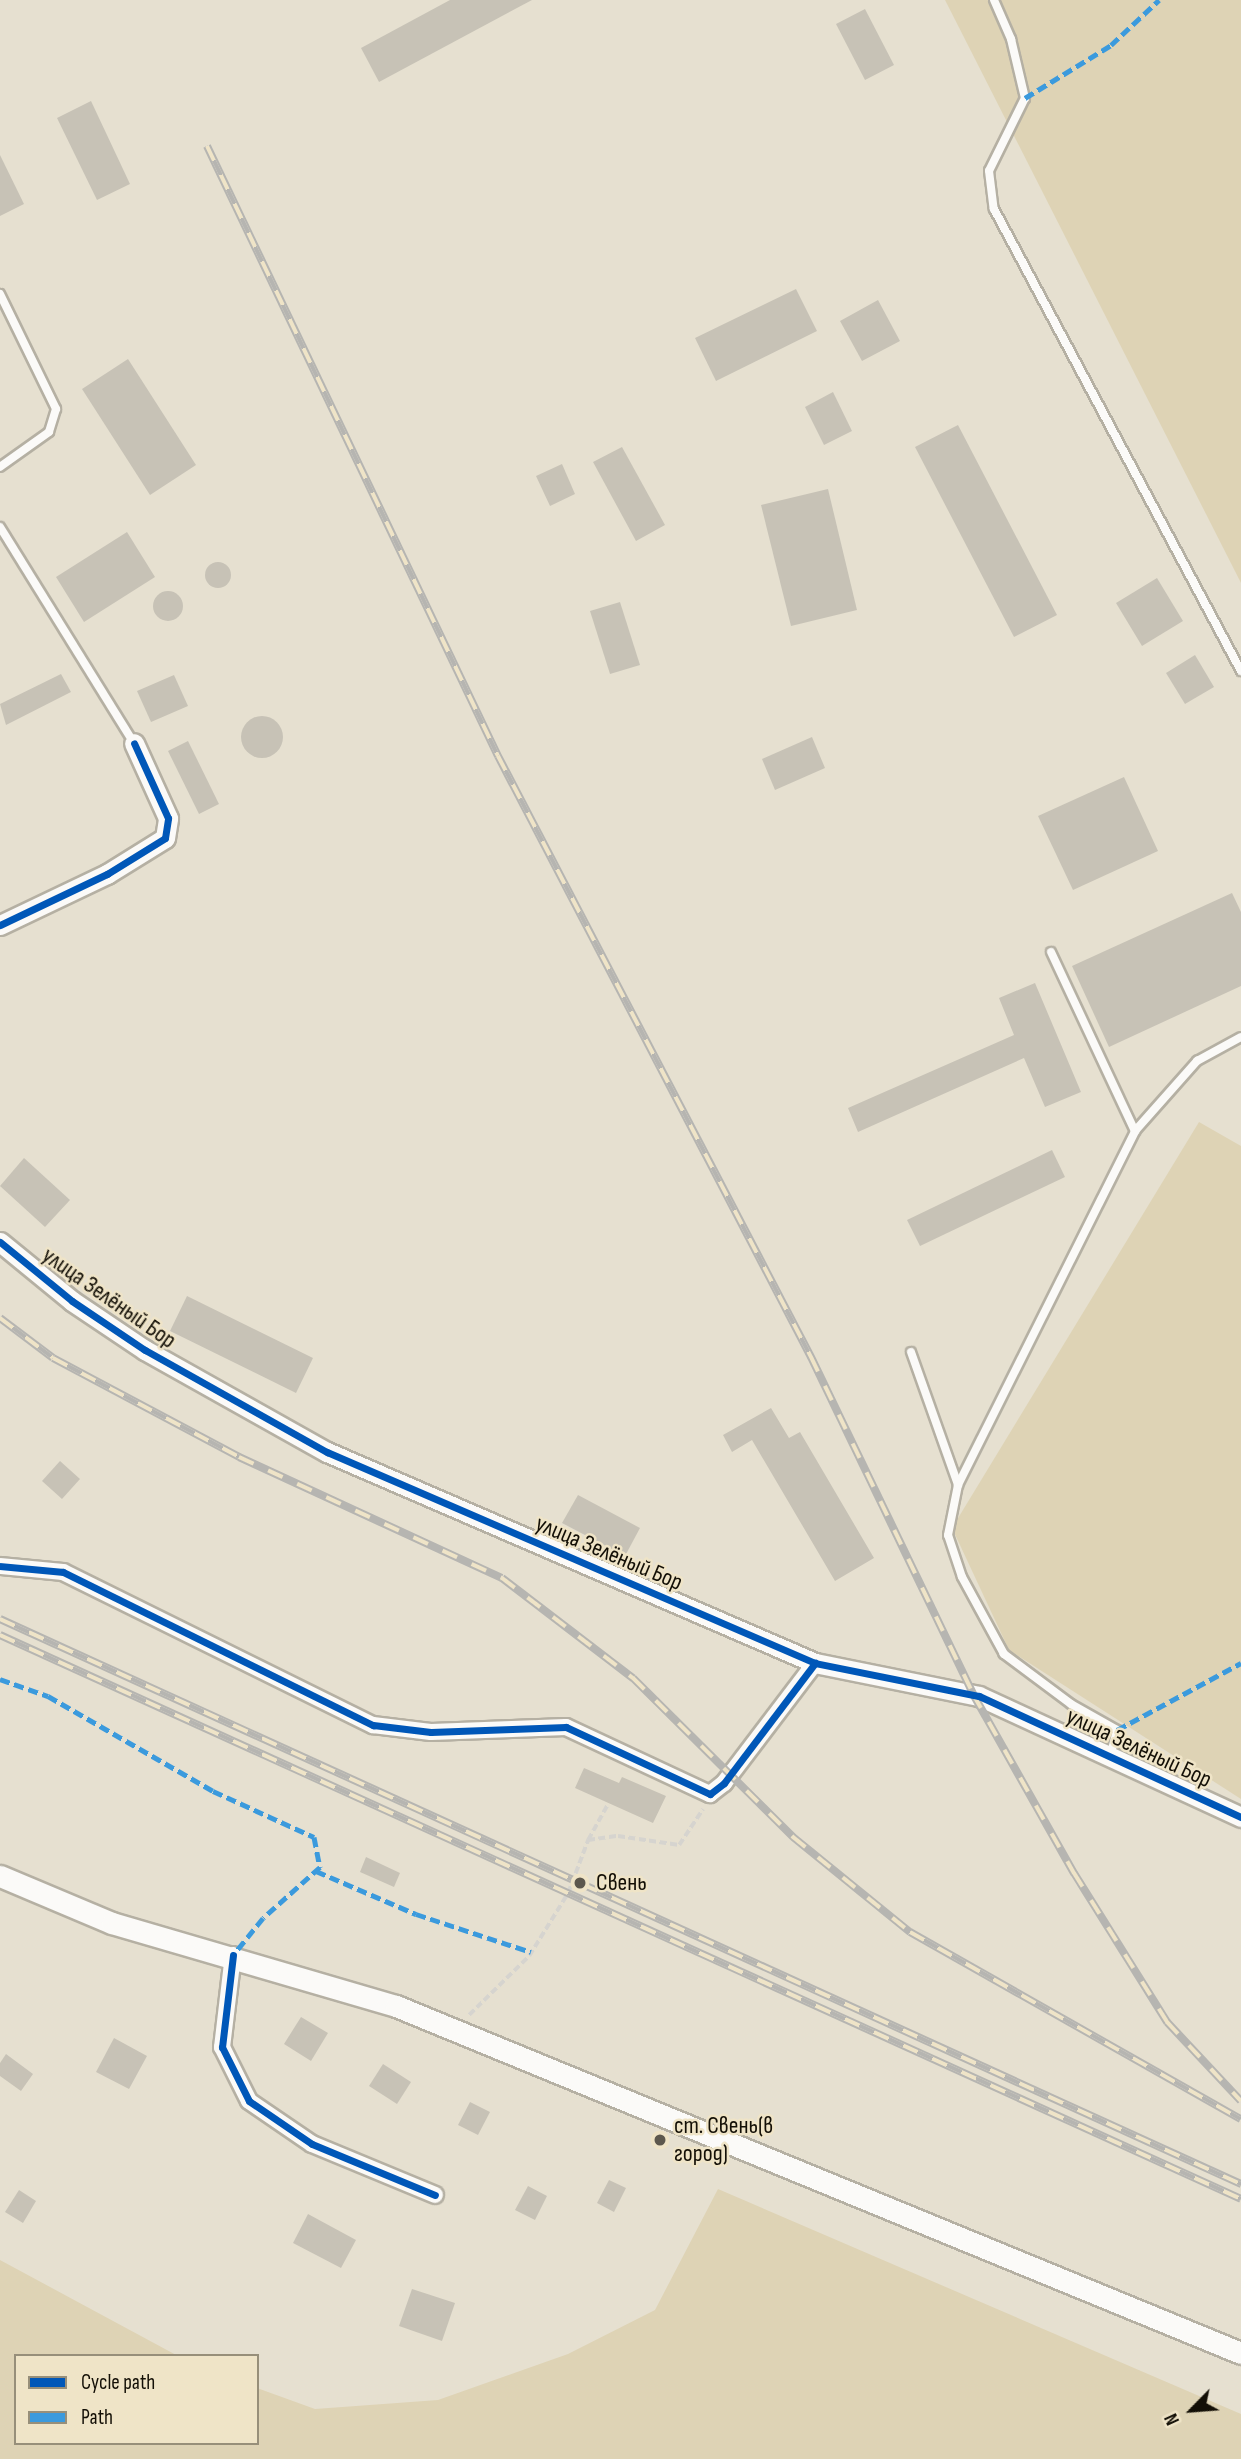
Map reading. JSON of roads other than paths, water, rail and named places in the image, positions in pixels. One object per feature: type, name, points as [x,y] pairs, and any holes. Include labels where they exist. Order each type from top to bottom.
[{"type":"main road","points":[[0,1876],[112,1923],[233,1955],[396,2006],[1241,2353]]},
{"type":"street","points":[[0,925],[107,874],[165,838],[168,818],[134,743]]},
{"type":"street","name":"улица Зелёный Бор","points":[[0,1242],[72,1301],[145,1350],[327,1452],[815,1663],[974,1694],[1111,1753],[1241,1817]]},
{"type":"street","points":[[0,1566],[63,1572],[373,1725],[431,1732],[566,1727],[645,1760],[703,1793],[717,1791],[815,1663]]},
{"type":"street","points":[[233,1955],[222,2048],[249,2101],[312,2144],[435,2195]]},
{"type":"lane","points":[[994,0],[1011,38],[1025,97],[989,171],[994,209],[1241,671]]},
{"type":"lane","points":[[0,294],[57,410],[50,432],[0,467]]},
{"type":"lane","points":[[0,527],[134,743]]},
{"type":"lane","points":[[1051,952],[1135,1131]]},
{"type":"lane","points":[[1111,1753],[1117,1730],[1071,1704],[1004,1654],[962,1577],[948,1535],[958,1485],[1135,1131],[1197,1061],[1241,1037]]},
{"type":"lane","points":[[911,1352],[958,1485]]},
{"type":"railway","points":[[207,146],[498,756],[811,1357],[973,1694],[1074,1873],[1167,2022],[1241,2101]]},
{"type":"railway","points":[[0,1318],[53,1358],[239,1457],[502,1578],[633,1678],[793,1837],[910,1932],[1241,2119]]},
{"type":"railway","points":[[0,1619],[1241,2184]]},
{"type":"railway","points":[[0,1635],[1241,2199]]},
{"type":"place","name":"Свень","points":[[580,1883]]},
{"type":"place","name":"ст. Свень(в город)","points":[[660,2140]]}]
